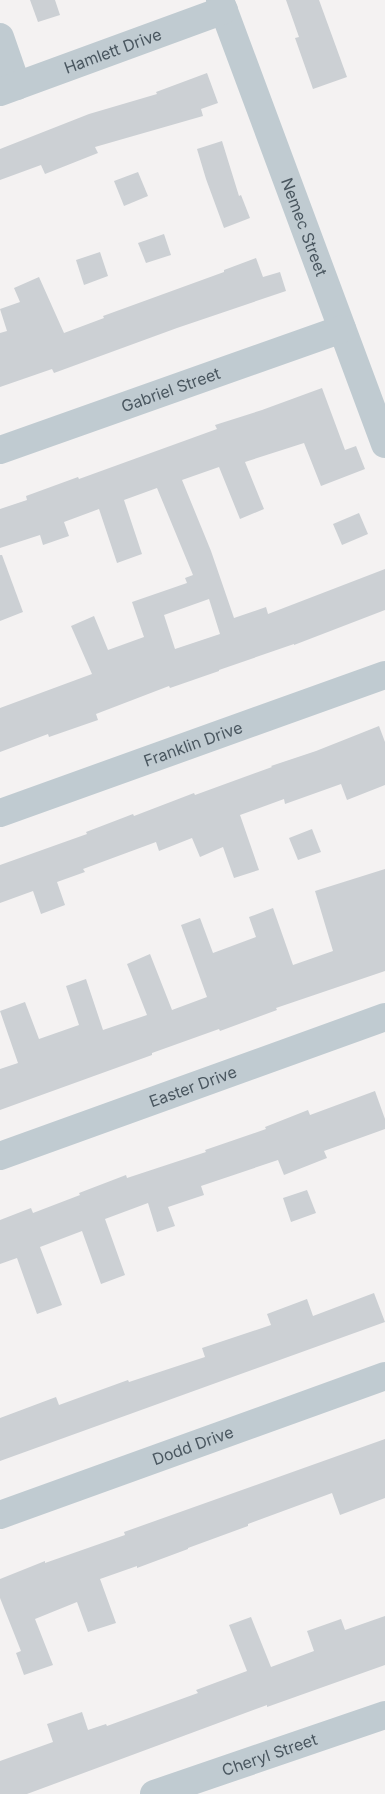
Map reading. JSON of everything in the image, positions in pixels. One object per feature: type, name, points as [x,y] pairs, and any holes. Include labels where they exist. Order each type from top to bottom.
[{"type":"street","name":"Hamlett Drive","points":[[9,89],[222,5]]},
{"type":"street","name":"Nemec Street","points":[[222,5],[385,444]]},
{"type":"street","points":[[0,37],[9,89]]},
{"type":"street","name":"Gabriel Street","points":[[0,450],[342,329]]},
{"type":"street","name":"Franklin Drive","points":[[0,813],[385,675]]},
{"type":"street","name":"Easter Drive","points":[[0,1156],[385,1017]]},
{"type":"street","name":"Dodd Drive","points":[[0,1515],[385,1376]]},
{"type":"street","name":"Cheryl Street","points":[[154,1794],[385,1715]]},
{"type":"building","points":[[30,0],[55,0],[60,15],[38,22]]},
{"type":"building","points":[[286,0],[319,0],[347,77],[313,89],[295,38],[299,37]]},
{"type":"building","points":[[207,73],[218,103],[201,109],[203,116],[95,147],[98,153],[45,174],[41,165],[0,180],[0,149],[89,114],[157,94],[156,92]]},
{"type":"building","points":[[222,141],[239,196],[241,195],[250,218],[224,228],[197,149]]},
{"type":"building","points":[[138,172],[148,196],[124,206],[114,181]]},
{"type":"building","points":[[164,234],[171,255],[146,263],[138,243]]},
{"type":"building","points":[[100,252],[108,276],[84,285],[76,260]]},
{"type":"building","points":[[256,258],[263,277],[280,272],[286,291],[54,373],[52,369],[0,387],[0,333],[7,331],[0,309],[20,302],[14,288],[39,277],[64,333],[104,318],[103,316],[224,272],[224,270]]},
{"type":"building","points":[[322,388],[345,450],[356,446],[365,469],[321,486],[304,443],[245,462],[264,509],[240,519],[219,467],[182,480],[211,551],[234,618],[266,607],[268,614],[385,569],[385,610],[294,645],[170,688],[169,686],[96,714],[98,720],[49,737],[48,734],[0,752],[0,708],[92,674],[71,626],[94,616],[108,650],[144,637],[132,602],[187,583],[185,578],[193,575],[157,488],[124,500],[142,554],[117,563],[99,509],[64,522],[69,536],[43,545],[40,535],[0,548],[0,509],[27,500],[26,496],[78,477],[79,479],[217,429],[215,425]],"holes":[[[209,599],[220,634],[175,649],[164,615]]]},
{"type":"building","points":[[359,513],[368,534],[342,545],[333,524]]},
{"type":"building","points":[[0,555],[2,555],[23,612],[0,621]]},
{"type":"building","points":[[379,726],[385,742],[385,785],[347,800],[341,784],[285,804],[284,799],[240,815],[259,870],[234,878],[223,847],[200,857],[192,838],[159,851],[156,842],[83,869],[85,872],[57,882],[65,905],[41,914],[33,891],[0,903],[0,865],[87,834],[86,832],[133,814],[134,816],[194,793],[195,795]]},
{"type":"building","points":[[312,829],[321,852],[298,860],[289,838]]},
{"type":"building","points":[[385,869],[385,971],[276,1008],[277,1010],[152,1053],[152,1055],[0,1110],[0,1069],[18,1063],[0,1011],[25,1002],[39,1039],[79,1025],[66,986],[86,979],[103,1030],[147,1015],[127,964],[150,954],[172,1010],[207,997],[181,925],[200,918],[213,953],[256,937],[249,917],[273,908],[293,965],[333,951],[315,891]]},
{"type":"building","points":[[375,1091],[385,1119],[385,1129],[324,1151],[327,1158],[284,1175],[278,1160],[201,1186],[204,1195],[168,1207],[175,1226],[157,1232],[148,1203],[105,1219],[125,1275],[101,1284],[82,1231],[40,1247],[62,1305],[37,1314],[17,1258],[0,1264],[0,1220],[31,1208],[33,1213],[126,1175],[127,1178],[206,1152],[205,1150],[266,1129],[265,1127],[308,1110],[310,1115]]},
{"type":"building","points":[[307,1190],[316,1213],[291,1222],[283,1198]]},
{"type":"building","points":[[374,1293],[385,1322],[0,1461],[0,1418],[56,1397],[59,1405],[128,1380],[129,1382],[205,1357],[202,1348],[271,1325],[267,1314],[307,1299],[313,1316]]},
{"type":"building","points":[[385,1439],[385,1498],[340,1515],[332,1493],[137,1568],[137,1566],[100,1579],[116,1623],[88,1632],[77,1602],[35,1619],[53,1665],[24,1675],[16,1653],[21,1651],[0,1598],[0,1579],[45,1561],[45,1563],[125,1535],[124,1532]]},
{"type":"building","points":[[385,1616],[385,1665],[267,1707],[267,1705],[27,1794],[0,1794],[0,1761],[53,1742],[47,1724],[82,1712],[88,1730],[106,1724],[107,1726],[198,1693],[196,1690],[247,1671],[229,1625],[251,1617],[271,1667],[314,1651],[307,1631],[341,1619],[345,1630]]}]
